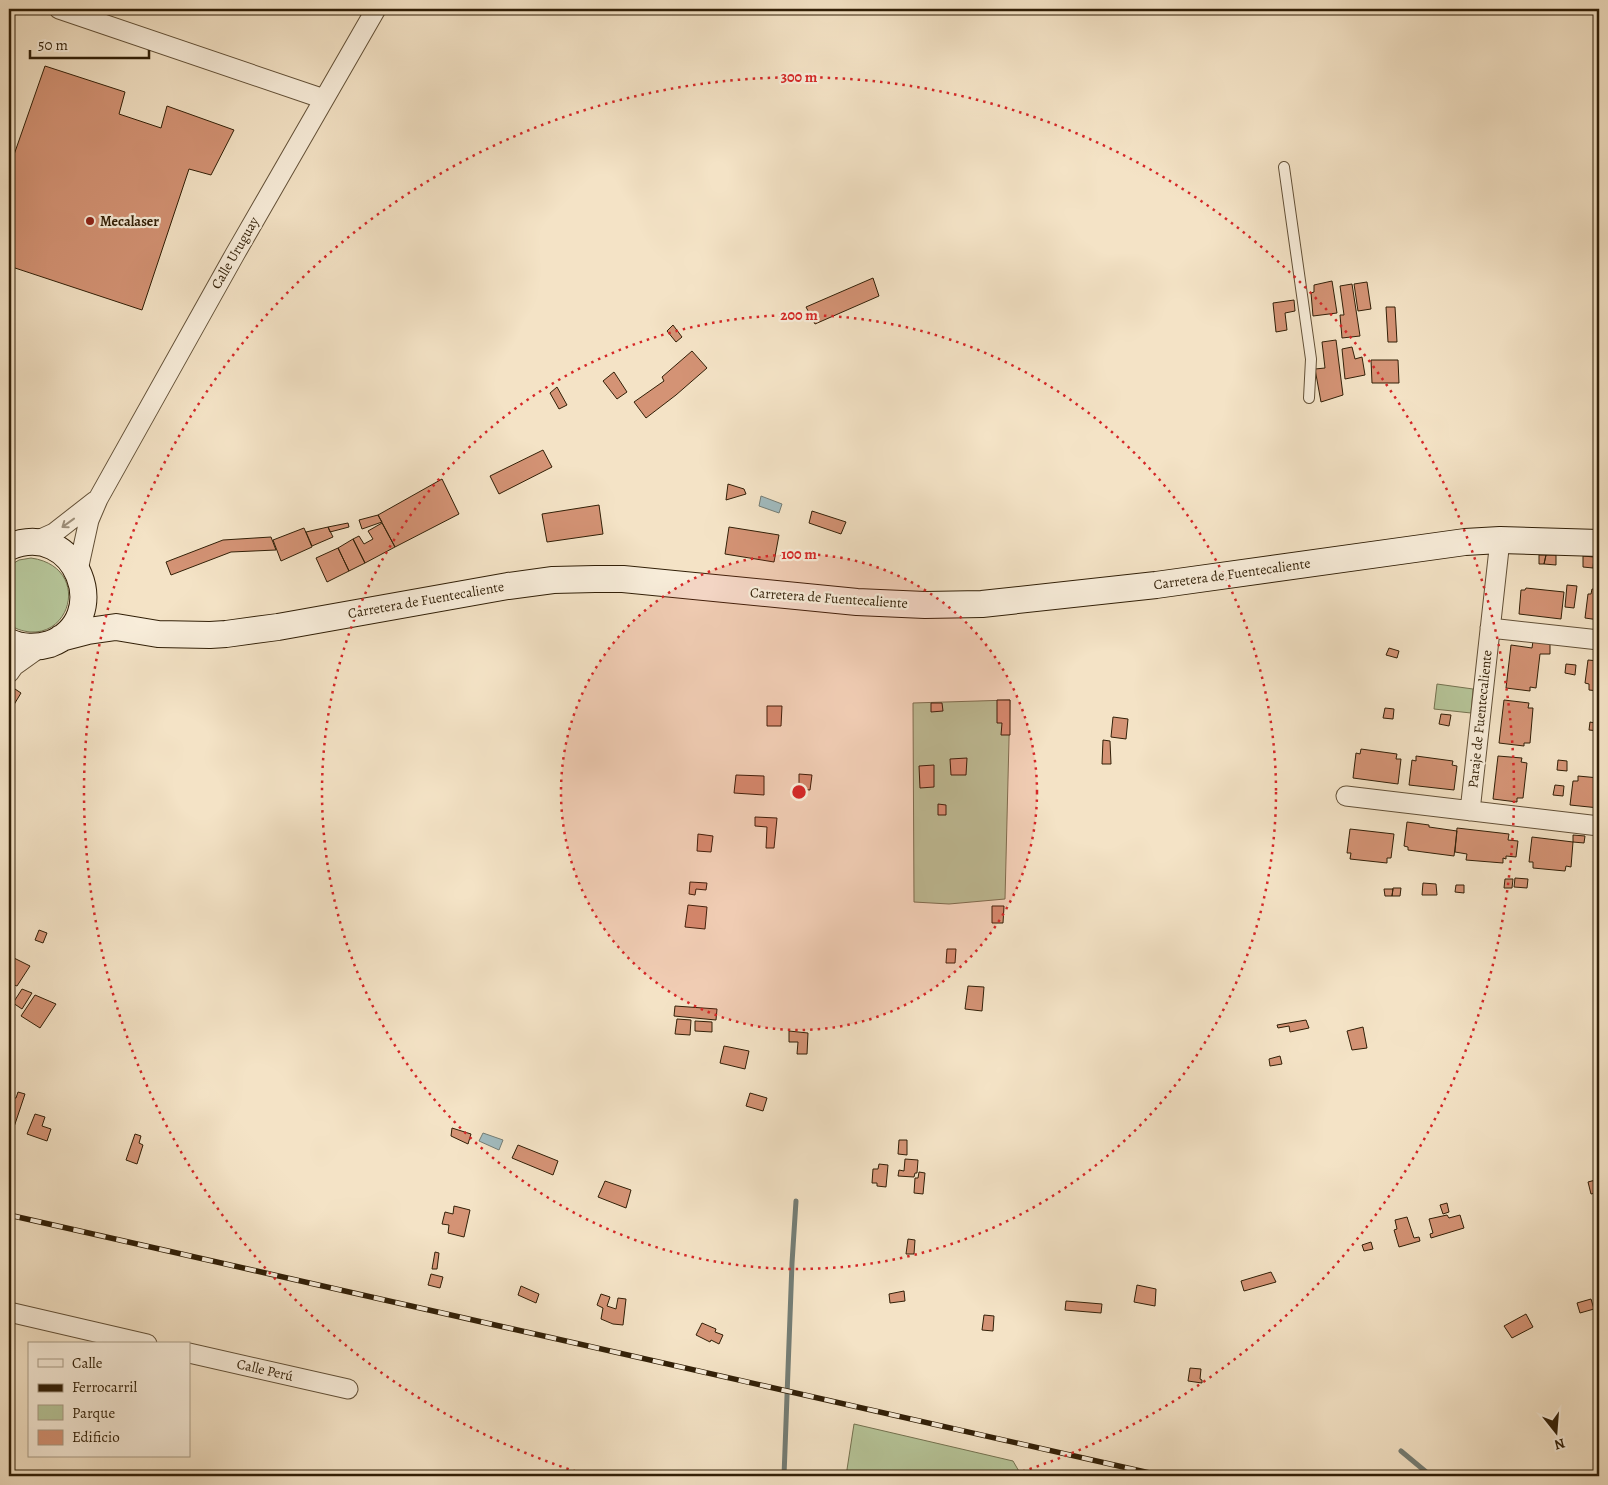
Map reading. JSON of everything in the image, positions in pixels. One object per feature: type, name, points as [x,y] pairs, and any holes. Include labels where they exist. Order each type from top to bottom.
[{"type":"main road","name":"Carretera de Fuentecaliente","points":[[9,642],[28,647],[88,631],[116,627],[158,634],[226,634],[278,627],[508,586],[553,580],[623,579],[857,602],[925,605],[982,604],[1156,585],[1456,544],[1500,540],[1599,543]]},
{"type":"main road","points":[[9,547],[26,542],[36,542],[53,546],[68,556],[81,576],[93,602],[116,627]]},
{"type":"main road","points":[[52,642],[72,627],[80,614],[84,598],[81,576]]},
{"type":"street","points":[[59,9],[324,99]]},
{"type":"street","name":"Calle Uruguay","points":[[81,576],[89,520],[98,499],[230,262],[376,9]]},
{"type":"street","name":"Calle Uruguay","points":[[36,542],[54,533],[98,499]]},
{"type":"street","name":"Paraje de Fuentecaliente","points":[[1470,811],[1500,540]]},
{"type":"street","points":[[1490,628],[1599,640]]},
{"type":"street","points":[[9,673],[21,660],[52,642]]},
{"type":"street","points":[[1346,796],[1599,826]]},
{"type":"street","points":[[9,1312],[138,1342]]},
{"type":"street","name":"Calle Perú","points":[[190,1353],[345,1389]]},
{"type":"lane","points":[[1284,167],[1311,359],[1309,398]]},
{"type":"green space","points":[[31,558],[49,564],[61,573],[67,586],[68,599],[65,612],[57,623],[45,630],[30,632],[19,630],[9,624],[9,566],[19,560]]},
{"type":"green space","points":[[1437,684],[1473,689],[1471,713],[1434,709]]},
{"type":"green space","points":[[1010,700],[1005,899],[949,904],[914,902],[913,703]]},
{"type":"green space","points":[[854,1424],[1013,1461],[1020,1473],[1019,1476],[846,1476]]},
{"type":"water","points":[[761,496],[782,504],[779,513],[759,506]]},
{"type":"water","points":[[483,1133],[503,1140],[499,1150],[479,1141]]},
{"type":"building","name":"Mecalaser","points":[[45,66],[125,92],[119,114],[161,128],[167,106],[234,130],[211,175],[189,169],[142,310],[9,266],[9,169]]},
{"type":"building","points":[[873,278],[879,296],[815,324],[806,307]]},
{"type":"building","points":[[1332,281],[1337,313],[1313,316],[1311,293],[1314,292],[1314,285]]},
{"type":"building","points":[[1367,282],[1371,309],[1358,311],[1354,284]]},
{"type":"building","points":[[1352,284],[1360,336],[1342,338],[1340,315],[1344,315],[1340,286]]},
{"type":"building","points":[[1294,300],[1295,311],[1285,313],[1287,330],[1276,332],[1273,303]]},
{"type":"building","points":[[1386,307],[1395,307],[1397,342],[1388,342]]},
{"type":"building","points":[[673,325],[682,337],[676,342],[667,331]]},
{"type":"building","points":[[1336,340],[1343,395],[1321,402],[1315,369],[1325,368],[1322,342]]},
{"type":"building","points":[[1352,347],[1355,359],[1362,357],[1365,375],[1345,379],[1342,349]]},
{"type":"building","points":[[692,351],[707,368],[646,418],[634,402],[664,381],[662,377]]},
{"type":"building","points":[[1371,360],[1398,360],[1399,383],[1372,383]]},
{"type":"building","points":[[614,372],[627,392],[617,399],[603,381]]},
{"type":"building","points":[[557,387],[567,405],[559,409],[550,393]]},
{"type":"building","points":[[543,450],[552,467],[499,494],[490,476]]},
{"type":"building","points":[[442,479],[459,514],[395,547],[378,515]]},
{"type":"building","points":[[728,484],[744,489],[746,494],[726,500]]},
{"type":"building","points":[[599,505],[603,534],[547,542],[542,514]]},
{"type":"building","points":[[812,511],[846,522],[841,534],[809,523]]},
{"type":"building","points":[[378,515],[382,522],[362,529],[359,520]]},
{"type":"building","points":[[348,523],[349,527],[330,532],[328,527]]},
{"type":"building","points":[[382,523],[395,547],[365,563],[353,539],[359,536],[364,544],[373,539],[368,531]]},
{"type":"building","points":[[328,527],[333,537],[312,546],[306,532]]},
{"type":"building","points":[[729,527],[779,535],[774,562],[725,554]]},
{"type":"building","points":[[304,528],[312,547],[281,561],[273,540]]},
{"type":"building","points":[[271,537],[276,550],[231,552],[171,575],[166,562],[223,540]]},
{"type":"building","points":[[353,539],[365,563],[349,571],[338,548]]},
{"type":"building","points":[[338,548],[349,571],[327,582],[316,558]]},
{"type":"building","points":[[1539,555],[1546,555],[1544,564],[1539,564]]},
{"type":"building","points":[[1546,555],[1556,555],[1556,565],[1544,564]]},
{"type":"building","points":[[1583,556],[1594,557],[1593,568],[1583,567]]},
{"type":"building","points":[[1567,585],[1577,586],[1574,608],[1565,607]]},
{"type":"building","points":[[1526,588],[1564,592],[1561,619],[1519,614],[1521,590]]},
{"type":"building","points":[[1592,589],[1599,590],[1599,620],[1585,618],[1588,594],[1591,594]]},
{"type":"building","points":[[1533,641],[1550,643],[1550,654],[1540,654],[1536,688],[1530,687],[1530,691],[1506,688],[1511,645],[1532,648]]},
{"type":"building","points":[[1389,648],[1399,651],[1397,658],[1386,655]]},
{"type":"building","points":[[1588,660],[1599,661],[1599,691],[1589,690],[1589,684],[1585,683]]},
{"type":"building","points":[[1566,664],[1576,665],[1575,675],[1565,673]]},
{"type":"building","points":[[15,689],[21,693],[12,708],[9,706],[9,699]]},
{"type":"building","points":[[997,700],[1010,700],[1010,735],[1001,735],[1002,723],[997,723]]},
{"type":"building","points":[[1504,700],[1529,703],[1528,708],[1533,708],[1530,743],[1524,743],[1524,746],[1499,743]]},
{"type":"building","points":[[931,703],[942,703],[943,711],[931,712]]},
{"type":"building","points":[[767,706],[782,706],[781,726],[767,726]]},
{"type":"building","points":[[1385,708],[1394,709],[1393,719],[1383,718]]},
{"type":"building","points":[[1441,714],[1451,715],[1449,726],[1439,724]]},
{"type":"building","points":[[1113,717],[1128,719],[1126,739],[1111,737]]},
{"type":"building","points":[[1590,722],[1599,724],[1599,731],[1589,730]]},
{"type":"building","points":[[1103,740],[1110,741],[1111,764],[1102,764]]},
{"type":"building","points":[[1361,749],[1397,754],[1396,759],[1401,759],[1398,784],[1353,778],[1356,753],[1360,754]]},
{"type":"building","points":[[1416,756],[1453,761],[1452,765],[1457,766],[1454,790],[1409,785],[1412,760],[1416,761]]},
{"type":"building","points":[[1498,756],[1522,758],[1521,762],[1527,763],[1523,798],[1517,798],[1517,802],[1493,799]]},
{"type":"building","points":[[967,758],[966,775],[951,775],[950,759]]},
{"type":"building","points":[[1558,760],[1567,761],[1567,771],[1557,770]]},
{"type":"building","points":[[934,765],[934,787],[920,788],[919,766]]},
{"type":"building","points":[[799,774],[812,775],[810,790],[799,789]]},
{"type":"building","points":[[736,775],[764,776],[764,795],[734,793]]},
{"type":"building","points":[[1578,776],[1599,778],[1599,808],[1570,805],[1573,781],[1578,781]]},
{"type":"building","points":[[1555,785],[1564,786],[1563,796],[1553,795]]},
{"type":"building","points":[[938,804],[946,805],[946,815],[938,815]]},
{"type":"building","points":[[755,817],[777,818],[774,848],[766,848],[767,827],[755,826]]},
{"type":"building","points":[[1407,822],[1457,831],[1454,856],[1408,850],[1408,847],[1404,846]]},
{"type":"building","points":[[1457,828],[1509,834],[1508,840],[1518,841],[1516,857],[1506,856],[1506,859],[1503,858],[1503,863],[1466,860],[1467,854],[1455,852]]},
{"type":"building","points":[[1350,829],[1394,834],[1391,858],[1387,858],[1387,863],[1350,859],[1351,853],[1347,853]]},
{"type":"building","points":[[698,834],[713,836],[711,852],[697,851]]},
{"type":"building","points":[[1573,835],[1585,836],[1584,843],[1573,842]]},
{"type":"building","points":[[1532,837],[1573,842],[1571,867],[1566,866],[1565,871],[1533,868],[1533,862],[1529,862]]},
{"type":"building","points":[[1599,850],[1599,879],[1596,879]]},
{"type":"building","points":[[1515,878],[1528,879],[1527,888],[1514,887]]},
{"type":"building","points":[[1505,879],[1513,879],[1512,888],[1504,888]]},
{"type":"building","points":[[690,882],[707,883],[706,890],[696,889],[695,895],[689,894]]},
{"type":"building","points":[[1423,883],[1436,884],[1437,895],[1422,895]]},
{"type":"building","points":[[1456,885],[1464,885],[1464,893],[1455,892]]},
{"type":"building","points":[[1393,888],[1401,888],[1400,896],[1392,896]]},
{"type":"building","points":[[1384,889],[1393,889],[1392,896],[1385,896]]},
{"type":"building","points":[[688,905],[707,907],[705,929],[685,927]]},
{"type":"building","points":[[992,906],[1004,906],[1003,923],[992,923]]},
{"type":"building","points":[[39,930],[47,933],[43,943],[35,940]]},
{"type":"building","points":[[947,949],[956,949],[955,963],[946,963]]},
{"type":"building","points":[[12,957],[30,966],[17,986],[9,983],[9,962]]},
{"type":"building","points":[[968,986],[984,987],[982,1011],[965,1009]]},
{"type":"building","points":[[22,989],[32,993],[22,1009],[13,1003]]},
{"type":"building","points":[[35,995],[56,1004],[40,1028],[21,1016]]},
{"type":"building","points":[[675,1006],[717,1009],[716,1020],[674,1016]]},
{"type":"building","points":[[677,1019],[691,1020],[690,1035],[675,1034]]},
{"type":"building","points":[[1306,1020],[1309,1028],[1290,1032],[1289,1026],[1278,1028],[1277,1025]]},
{"type":"building","points":[[695,1021],[712,1022],[712,1032],[695,1031]]},
{"type":"building","points":[[1363,1027],[1367,1048],[1352,1050],[1347,1031]]},
{"type":"building","points":[[789,1031],[808,1033],[807,1054],[797,1054],[798,1042],[789,1042]]},
{"type":"building","points":[[724,1046],[749,1051],[745,1069],[720,1063]]},
{"type":"building","points":[[1280,1056],[1282,1064],[1270,1066],[1269,1059]]},
{"type":"building","points":[[18,1092],[25,1094],[13,1130],[9,1128],[9,1115],[14,1098],[16,1098]]},
{"type":"building","points":[[750,1093],[767,1098],[763,1111],[746,1106]]},
{"type":"building","points":[[35,1114],[45,1117],[42,1126],[51,1129],[47,1141],[27,1134]]},
{"type":"building","points":[[452,1128],[471,1134],[468,1144],[451,1136]]},
{"type":"building","points":[[135,1134],[141,1136],[139,1143],[143,1145],[137,1164],[126,1160]]},
{"type":"building","points":[[899,1140],[907,1140],[907,1155],[898,1154]]},
{"type":"building","points":[[518,1145],[558,1161],[553,1175],[512,1158]]},
{"type":"building","points":[[905,1159],[918,1160],[917,1173],[915,1173],[914,1177],[898,1176],[899,1170],[904,1171]]},
{"type":"building","points":[[879,1164],[888,1165],[886,1187],[877,1186],[877,1183],[872,1183],[873,1169],[878,1169]]},
{"type":"building","points":[[919,1172],[925,1173],[923,1194],[914,1193],[915,1178],[918,1178]]},
{"type":"building","points":[[1599,1179],[1599,1192],[1591,1194],[1588,1182]]},
{"type":"building","points":[[605,1181],[631,1190],[626,1208],[598,1197]]},
{"type":"building","points":[[1447,1203],[1449,1212],[1443,1214],[1440,1205]]},
{"type":"building","points":[[454,1206],[470,1210],[464,1237],[448,1233],[449,1225],[442,1224],[445,1212],[453,1214]]},
{"type":"building","points":[[1447,1215],[1449,1218],[1460,1215],[1464,1228],[1431,1238],[1430,1234],[1433,1233],[1429,1219]]},
{"type":"building","points":[[1407,1217],[1414,1238],[1419,1237],[1420,1241],[1399,1247],[1394,1230],[1397,1229],[1395,1220]]},
{"type":"building","points":[[908,1239],[915,1240],[914,1254],[906,1254]]},
{"type":"building","points":[[1371,1242],[1373,1249],[1364,1251],[1362,1245]]},
{"type":"building","points":[[435,1252],[439,1253],[437,1269],[432,1269]]},
{"type":"building","points":[[1271,1272],[1276,1282],[1244,1291],[1241,1281]]},
{"type":"building","points":[[431,1274],[443,1277],[440,1288],[428,1285]]},
{"type":"building","points":[[1137,1285],[1156,1289],[1155,1306],[1134,1302]]},
{"type":"building","points":[[521,1286],[539,1294],[536,1303],[518,1295]]},
{"type":"building","points":[[904,1291],[905,1301],[890,1303],[889,1294]]},
{"type":"building","points":[[601,1294],[610,1297],[607,1306],[616,1309],[618,1298],[626,1299],[623,1325],[613,1324],[601,1319],[603,1308],[597,1305]]},
{"type":"building","points":[[1591,1299],[1594,1309],[1580,1313],[1577,1303]]},
{"type":"building","points":[[1066,1301],[1102,1304],[1101,1313],[1065,1310]]},
{"type":"building","points":[[1526,1314],[1533,1327],[1512,1338],[1504,1326]]},
{"type":"building","points":[[984,1315],[994,1316],[993,1331],[982,1330]]},
{"type":"building","points":[[702,1323],[716,1329],[715,1332],[723,1335],[719,1344],[696,1335]]},
{"type":"building","points":[[1190,1368],[1201,1369],[1200,1379],[1202,1383],[1188,1381]]},
{"type":"waterway","points":[[784,1476],[796,1201]]},
{"type":"waterway","points":[[1401,1451],[1431,1476]]},
{"type":"railway","points":[[9,1215],[1163,1476]]},
{"type":"place","name":"Mecalaser","points":[[90,221]]}]
